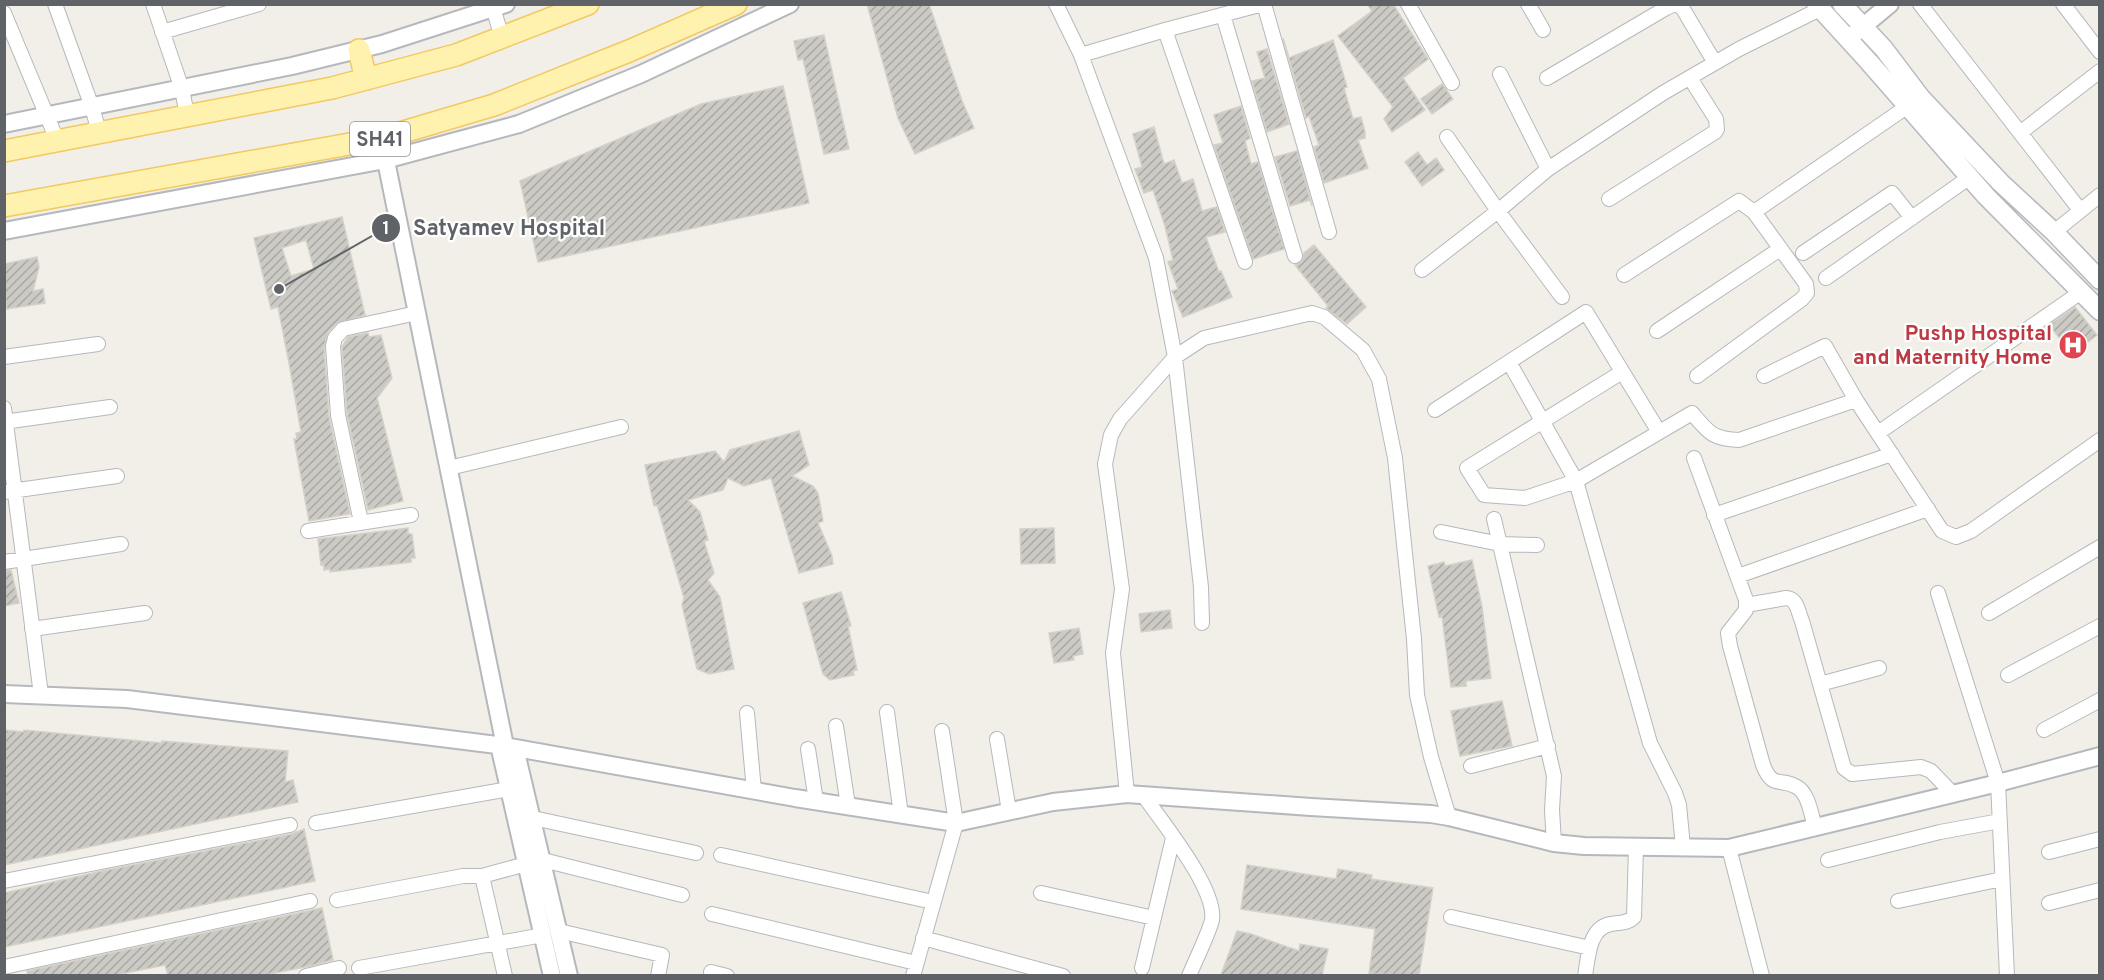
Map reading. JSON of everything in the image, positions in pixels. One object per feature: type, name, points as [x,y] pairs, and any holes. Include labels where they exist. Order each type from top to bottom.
[{"type":"main road","points":[[4,151],[332,88],[456,55],[588,4]]},
{"type":"main road","name":"SH41","points":[[4,206],[383,138],[494,105],[629,51],[736,4]]},
{"type":"main road","points":[[1842,4],[1884,49],[1922,98],[2001,183],[2055,232],[2100,280]]},
{"type":"main road","points":[[1818,7],[1970,177],[2100,311]]},
{"type":"main road","points":[[359,50],[366,79]]},
{"type":"street","points":[[55,4],[99,132]]},
{"type":"street","points":[[153,4],[182,89],[187,115]]},
{"type":"street","points":[[162,32],[259,4]]},
{"type":"street","points":[[4,231],[385,160],[519,124],[641,74],[790,4]]},
{"type":"street","points":[[1056,4],[1081,55],[1156,258],[1175,357],[1201,586],[1202,623]]},
{"type":"street","points":[[1081,55],[1264,4],[1329,232]]},
{"type":"street","points":[[1408,4],[1452,83]]},
{"type":"street","points":[[1528,4],[1543,30]]},
{"type":"street","points":[[1547,78],[1666,8],[1677,4],[1683,9],[1715,63]]},
{"type":"street","points":[[1848,39],[1890,4]]},
{"type":"street","points":[[1920,4],[2080,210]]},
{"type":"street","points":[[2063,4],[2100,52]]},
{"type":"street","points":[[4,124],[182,89],[359,50],[497,6],[502,38]]},
{"type":"street","points":[[1422,270],[1498,212],[1548,169],[1663,93],[1818,7]]},
{"type":"street","points":[[1222,15],[1295,256]]},
{"type":"street","points":[[5,16],[57,140]]},
{"type":"street","points":[[1165,30],[1245,262]]},
{"type":"street","points":[[2020,133],[2100,71]]},
{"type":"street","points":[[1500,74],[1548,169]]},
{"type":"street","points":[[1609,200],[1717,129],[1716,119],[1690,78]]},
{"type":"street","points":[[1754,212],[1908,106]]},
{"type":"street","points":[[1447,136],[1498,212],[1562,297]]},
{"type":"street","points":[[383,138],[385,160],[506,747],[509,789],[526,864],[551,933],[570,975]]},
{"type":"street","points":[[193,172],[197,196]]},
{"type":"street","points":[[1826,278],[1970,177]]},
{"type":"street","points":[[1803,253],[1892,193],[1912,218]]},
{"type":"street","points":[[2055,232],[2100,195]]},
{"type":"street","points":[[1624,275],[1739,201],[1754,212],[1806,284],[1807,292],[1802,300],[1697,376]]},
{"type":"street","points":[[1658,331],[1780,249]]},
{"type":"street","points":[[1878,433],[2081,292]]},
{"type":"street","points":[[1435,410],[1586,312],[1659,432]]},
{"type":"street","points":[[362,522],[339,415],[333,346],[338,333],[343,329],[417,313]]},
{"type":"street","points":[[1127,794],[1113,653],[1122,590],[1105,458],[1111,435],[1120,419],[1175,357],[1204,338],[1312,313],[1324,316],[1363,350],[1379,379],[1395,458],[1414,639],[1417,695],[1431,757],[1449,816]]},
{"type":"street","points":[[4,357],[98,344]]},
{"type":"street","points":[[1764,376],[1825,346],[1856,400],[1942,531],[1956,537],[1971,531],[2100,440]]},
{"type":"street","points":[[1509,362],[1576,481],[1650,743],[1676,794],[1683,847]]},
{"type":"street","points":[[1622,372],[1467,468],[1484,495],[1524,498],[1576,481],[1692,413],[1711,435],[1724,440],[1739,441],[1856,400]]},
{"type":"street","points":[[41,695],[24,559],[10,491],[5,417],[110,407]]},
{"type":"street","points":[[449,468],[621,427]]},
{"type":"street","points":[[1714,515],[1892,454]]},
{"type":"street","points":[[1695,458],[1746,604],[1746,610],[1728,633],[1763,765],[1767,776],[1774,781],[1797,787],[1806,796],[1815,827]]},
{"type":"street","points":[[10,491],[117,476]]},
{"type":"street","points":[[1738,576],[1928,509]]},
{"type":"street","points":[[308,531],[411,515]]},
{"type":"street","points":[[1494,519],[1554,776],[1552,810],[1554,843]]},
{"type":"street","points":[[1441,532],[1500,544],[1537,544]]},
{"type":"street","points":[[4,562],[121,544]]},
{"type":"street","points":[[1989,613],[2096,550],[2100,564]]},
{"type":"street","points":[[1938,593],[1998,783],[2007,975]]},
{"type":"street","points":[[1746,604],[1786,598],[1794,601],[1847,772],[1858,774],[1921,767],[1931,771],[1953,794]]},
{"type":"street","points":[[32,628],[145,613]]},
{"type":"street","points":[[2008,675],[2100,626]]},
{"type":"street","points":[[1820,684],[1879,668]]},
{"type":"street","points":[[4,694],[126,699],[506,747],[754,791],[956,823],[1053,802],[1127,794],[1449,816],[1554,843],[1636,847],[1730,848],[2100,756]]},
{"type":"street","points":[[2044,730],[2100,700]]},
{"type":"street","points":[[887,712],[901,815]]},
{"type":"street","points":[[747,713],[754,791]]},
{"type":"street","points":[[836,726],[848,806]]},
{"type":"street","points":[[712,914],[914,969],[956,823],[942,731]]},
{"type":"street","points":[[997,739],[1010,811]]},
{"type":"street","points":[[1471,766],[1548,746]]},
{"type":"street","points":[[506,747],[533,818],[543,860],[551,933],[552,975]]},
{"type":"street","points":[[808,749],[816,801]]},
{"type":"street","points":[[316,823],[509,789]]},
{"type":"street","points":[[1144,796],[1203,882],[1210,900],[1212,919],[1189,975]]},
{"type":"street","points":[[533,818],[696,853]]},
{"type":"street","points":[[1828,860],[1940,832],[2000,821]]},
{"type":"street","points":[[4,882],[290,825]]},
{"type":"street","points":[[1142,968],[1173,838]]},
{"type":"street","points":[[2049,852],[2100,839]]},
{"type":"street","points":[[1585,975],[1590,948],[1601,926],[1625,923],[1634,917],[1636,847]]},
{"type":"street","points":[[1730,848],[1762,975]]},
{"type":"street","points":[[721,855],[933,902]]},
{"type":"street","points":[[543,860],[682,895]]},
{"type":"street","points":[[337,900],[463,876],[482,876],[526,864]]},
{"type":"street","points":[[482,876],[505,975]]},
{"type":"street","points":[[1898,901],[2002,879]]},
{"type":"street","points":[[2049,903],[2100,890]]},
{"type":"street","points":[[1041,893],[1154,918]]},
{"type":"street","points":[[4,967],[310,902]]},
{"type":"street","points":[[1451,917],[1590,948]]},
{"type":"street","points":[[359,968],[497,941],[551,933],[662,955],[658,975]]},
{"type":"street","points":[[923,938],[1063,975]]},
{"type":"street","points":[[306,975],[339,968]]},
{"type":"street","points":[[711,972],[727,975]]},
{"type":"building","points":[[867,4],[929,4],[962,101],[974,128],[915,154],[898,118]]},
{"type":"building","points":[[1367,4],[1393,4],[1428,59],[1403,78],[1425,110],[1392,132],[1384,119],[1393,107],[1338,36],[1372,11]]},
{"type":"building","points":[[824,35],[849,149],[824,154],[803,59],[798,60],[794,41]]},
{"type":"building","points":[[1283,38],[1289,58],[1333,40],[1347,87],[1344,88],[1353,119],[1361,117],[1365,138],[1358,140],[1368,168],[1324,183],[1314,147],[1319,145],[1309,116],[1306,118]]},
{"type":"building","points":[[1267,49],[1289,124],[1267,132],[1252,81],[1265,78],[1257,52]]},
{"type":"building","points":[[1442,84],[1453,99],[1432,114],[1421,99]]},
{"type":"building","points":[[783,86],[809,203],[538,262],[520,181],[701,104]]},
{"type":"building","points":[[1241,106],[1250,138],[1245,141],[1251,164],[1258,162],[1284,249],[1253,259],[1214,145],[1223,143],[1214,115]]},
{"type":"building","points":[[1154,127],[1164,164],[1174,160],[1182,183],[1193,179],[1202,211],[1217,207],[1225,232],[1206,237],[1219,272],[1221,271],[1232,297],[1183,317],[1172,291],[1178,289],[1168,262],[1173,260],[1165,226],[1153,190],[1144,193],[1135,169],[1142,167],[1133,134]]},
{"type":"building","points":[[1297,151],[1312,206],[1310,200],[1290,206],[1275,157]]},
{"type":"building","points":[[1418,152],[1427,165],[1436,158],[1444,170],[1422,186],[1405,162]]},
{"type":"building","points":[[342,217],[365,315],[337,323],[328,332],[324,347],[329,417],[350,514],[309,521],[294,439],[297,439],[296,433],[301,432],[289,363],[278,307],[271,309],[254,238]],"holes":[[[306,240],[314,269],[291,276],[282,248]]]},
{"type":"building","points":[[1314,245],[1366,307],[1347,324],[1326,308],[1328,306],[1295,265],[1302,262],[1304,253]]},
{"type":"building","points":[[37,257],[39,267],[33,291],[43,289],[45,303],[7,309],[4,264]]},
{"type":"building","points":[[2075,307],[2097,335],[2072,354],[2049,325]]},
{"type":"building","points":[[368,333],[369,337],[381,335],[392,378],[377,398],[403,501],[368,510],[347,414],[342,347],[348,337]]},
{"type":"building","points":[[799,431],[809,465],[792,476],[813,486],[818,493],[823,521],[818,523],[832,556],[833,564],[799,573],[771,478],[744,486],[728,478],[723,490],[688,500],[700,512],[708,540],[704,541],[714,573],[708,580],[720,597],[734,669],[709,674],[697,669],[682,605],[684,598],[657,505],[654,506],[645,465],[715,451],[724,462],[730,450]]},
{"type":"building","points":[[408,528],[408,534],[412,534],[415,558],[411,558],[411,562],[330,572],[330,569],[324,570],[324,564],[321,565],[318,539]]},
{"type":"building","points":[[1054,528],[1055,563],[1021,564],[1020,529]]},
{"type":"building","points":[[1472,560],[1482,607],[1491,678],[1466,681],[1466,686],[1451,687],[1442,616],[1439,617],[1428,566],[1444,562],[1445,566]]},
{"type":"building","points":[[11,570],[19,603],[4,606],[4,571]]},
{"type":"building","points":[[841,592],[851,626],[848,626],[857,670],[853,671],[854,675],[830,680],[823,674],[803,603]]},
{"type":"building","points":[[1170,610],[1172,628],[1141,632],[1139,614]]},
{"type":"building","points":[[1079,628],[1083,654],[1073,656],[1074,660],[1054,663],[1049,633]]},
{"type":"building","points":[[1502,701],[1512,746],[1460,756],[1451,711]]},
{"type":"building","points":[[4,730],[288,751],[285,782],[293,780],[298,802],[4,865]]},
{"type":"building","points":[[304,829],[315,881],[4,947],[4,893],[102,871],[292,834]]},
{"type":"building","points":[[1247,865],[1336,879],[1338,869],[1372,875],[1371,879],[1433,888],[1419,975],[1369,974],[1375,929],[1241,909]]},
{"type":"building","points":[[322,908],[333,960],[310,966],[265,975],[168,975],[165,965],[116,975],[28,975],[27,971]]},
{"type":"building","points":[[1237,931],[1299,951],[1300,944],[1328,949],[1322,975],[1221,975]]},
{"type":"place","name":"Satyamev Hospital","points":[[279,289]]},
{"type":"place","name":"Pushp Hospital and Maternity Home","points":[[2073,345]]}]
